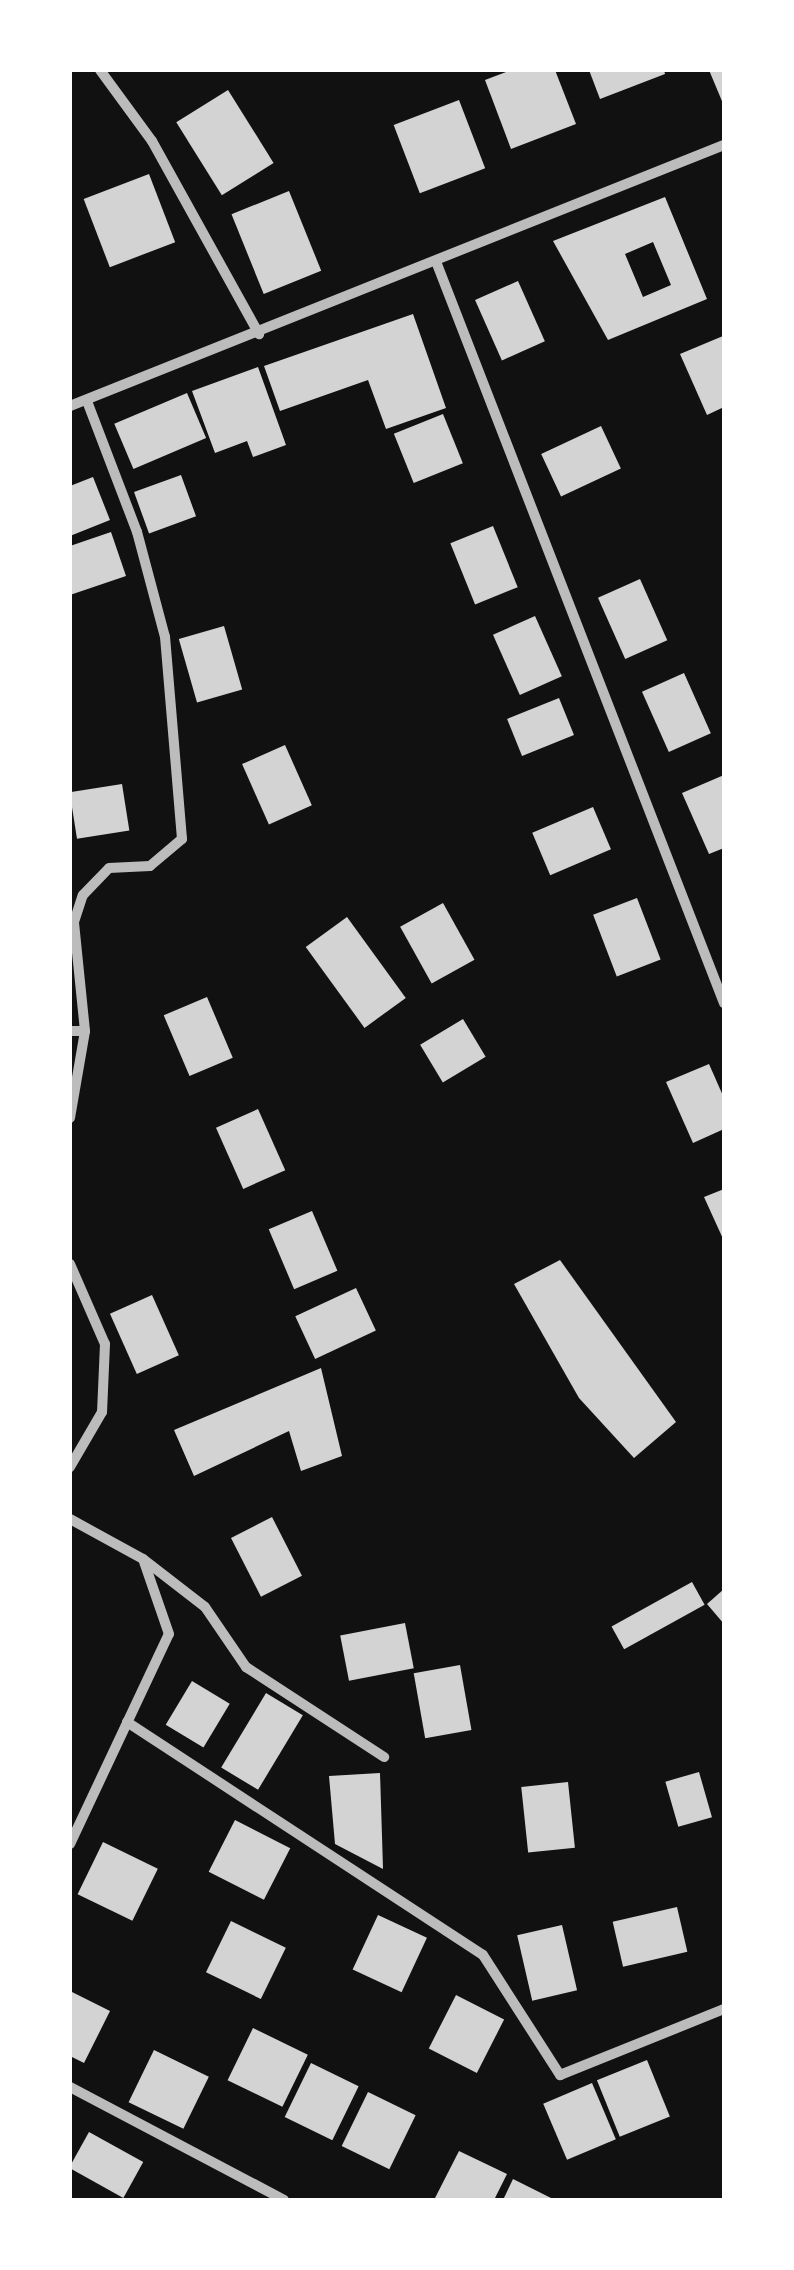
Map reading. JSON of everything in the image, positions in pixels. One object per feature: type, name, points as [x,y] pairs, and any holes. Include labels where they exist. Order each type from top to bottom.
[{"type":"street","points":[[100,70],[152,140],[260,334]]},
{"type":"street","points":[[70,406],[437,264],[724,145]]},
{"type":"street","points":[[437,264],[724,1004]]},
{"type":"street","points":[[70,1118],[85,1031],[74,922],[83,894],[109,868],[150,866],[182,839],[165,637],[138,532],[87,400]]},
{"type":"street","points":[[70,1031],[85,1031]]},
{"type":"street","points":[[70,1264],[105,1344],[102,1412],[70,1468]]},
{"type":"street","points":[[70,1519],[143,1559],[205,1607],[246,1666],[384,1757]]},
{"type":"street","points":[[70,1844],[169,1634],[143,1559]]},
{"type":"street","points":[[127,1722],[482,1955],[560,2074],[724,2009]]},
{"type":"street","points":[[70,2087],[284,2200]]},
{"type":"building","points":[[511,70],[555,70],[576,124],[511,149],[485,80]]},
{"type":"building","points":[[589,70],[664,70],[665,74],[600,99]]},
{"type":"building","points":[[709,70],[724,70],[724,106]]},
{"type":"building","points":[[228,90],[274,163],[222,195],[176,122]]},
{"type":"building","points":[[459,100],[485,168],[420,193],[394,125]]},
{"type":"building","points":[[149,174],[175,242],[110,267],[84,199]]},
{"type":"building","points":[[289,191],[321,271],[264,294],[232,214]]},
{"type":"building","points":[[665,197],[707,299],[608,340],[553,241]],"holes":[[[653,242],[671,285],[643,297],[625,254]]]},
{"type":"building","points":[[518,281],[545,341],[502,360],[475,300]]},
{"type":"building","points":[[413,314],[446,408],[386,429],[368,380],[280,411],[264,366]]},
{"type":"building","points":[[723,336],[724,407],[707,415],[680,354]]},
{"type":"building","points":[[258,367],[286,445],[253,457],[247,441],[215,453],[192,391]]},
{"type":"building","points":[[187,393],[206,438],[133,469],[114,424]]},
{"type":"building","points":[[443,414],[463,463],[414,483],[394,434]]},
{"type":"building","points":[[601,426],[621,469],[561,496],[541,454]]},
{"type":"building","points":[[181,475],[196,516],[149,533],[134,492]]},
{"type":"building","points":[[93,477],[110,520],[70,536],[70,486]]},
{"type":"building","points":[[493,526],[518,587],[475,604],[450,543]]},
{"type":"building","points":[[111,532],[126,576],[70,595],[70,546]]},
{"type":"building","points":[[640,579],[667,640],[625,659],[598,598]]},
{"type":"building","points":[[535,616],[562,676],[520,695],[493,635]]},
{"type":"building","points":[[224,626],[242,689],[197,702],[179,639]]},
{"type":"building","points":[[684,673],[711,733],[669,752],[642,692]]},
{"type":"building","points":[[559,698],[574,735],[522,756],[507,719]]},
{"type":"building","points":[[285,745],[312,805],[269,824],[242,764]]},
{"type":"building","points":[[724,775],[724,848],[709,854],[682,793]]},
{"type":"building","points":[[122,784],[129,830],[77,839],[70,792]]},
{"type":"building","points":[[593,807],[611,849],[550,875],[532,833]]},
{"type":"building","points":[[637,898],[661,960],[617,976],[593,915]]},
{"type":"building","points":[[443,903],[475,960],[432,984],[400,927]]},
{"type":"building","points":[[347,917],[406,998],[365,1028],[306,947]]},
{"type":"building","points":[[207,997],[233,1058],[190,1076],[164,1015]]},
{"type":"building","points":[[463,1019],[486,1057],[443,1082],[420,1045]]},
{"type":"building","points":[[709,1064],[724,1098],[724,1129],[693,1143],[666,1082]]},
{"type":"building","points":[[258,1109],[285,1170],[243,1189],[216,1128]]},
{"type":"building","points":[[724,1189],[724,1241],[704,1197]]},
{"type":"building","points":[[312,1211],[337,1271],[294,1289],[269,1229]]},
{"type":"building","points":[[560,1260],[676,1422],[634,1458],[579,1398],[514,1284]]},
{"type":"building","points":[[356,1288],[376,1331],[315,1359],[295,1316]]},
{"type":"building","points":[[152,1295],[179,1355],[137,1374],[110,1314]]},
{"type":"building","points":[[321,1368],[342,1456],[301,1471],[289,1431],[194,1476],[174,1430]]},
{"type":"building","points":[[272,1517],[302,1576],[261,1597],[231,1538]]},
{"type":"building","points":[[692,1582],[705,1605],[624,1649],[612,1627]]},
{"type":"building","points":[[724,1589],[724,1624],[707,1604]]},
{"type":"building","points":[[405,1623],[414,1668],[349,1681],[340,1636]]},
{"type":"building","points":[[460,1665],[471,1730],[425,1738],[414,1673]]},
{"type":"building","points":[[192,1681],[230,1704],[203,1747],[166,1725]]},
{"type":"building","points":[[266,1693],[303,1715],[258,1790],[221,1768]]},
{"type":"building","points":[[699,1772],[712,1817],[678,1827],[665,1782]]},
{"type":"building","points":[[380,1773],[383,1869],[335,1844],[329,1776]]},
{"type":"building","points":[[568,1782],[575,1848],[528,1853],[521,1787]]},
{"type":"building","points":[[235,1820],[290,1848],[264,1900],[209,1872]]},
{"type":"building","points":[[103,1842],[158,1869],[132,1921],[78,1894]]},
{"type":"building","points":[[677,1907],[687,1952],[623,1967],[613,1922]]},
{"type":"building","points":[[378,1915],[427,1938],[402,1992],[353,1969]]},
{"type":"building","points":[[231,1921],[286,1948],[261,1999],[206,1972]]},
{"type":"building","points":[[562,1925],[577,1990],[532,2001],[517,1935]]},
{"type":"building","points":[[70,1991],[110,2011],[84,2063],[70,2056]]},
{"type":"building","points":[[456,1995],[504,2020],[477,2073],[429,2048]]},
{"type":"building","points":[[253,2028],[308,2055],[282,2107],[228,2080]]},
{"type":"building","points":[[154,2050],[209,2077],[183,2129],[129,2102]]},
{"type":"building","points":[[647,2060],[670,2117],[620,2137],[597,2080]]},
{"type":"building","points":[[311,2063],[359,2086],[332,2140],[285,2117]]},
{"type":"building","points":[[592,2083],[616,2139],[567,2160],[543,2104]]},
{"type":"building","points":[[368,2092],[416,2115],[389,2169],[342,2146]]},
{"type":"building","points":[[89,2132],[143,2162],[123,2198],[70,2168]]},
{"type":"building","points":[[459,2151],[507,2174],[494,2200],[434,2200]]},
{"type":"building","points":[[513,2179],[555,2200],[503,2200]]}]
